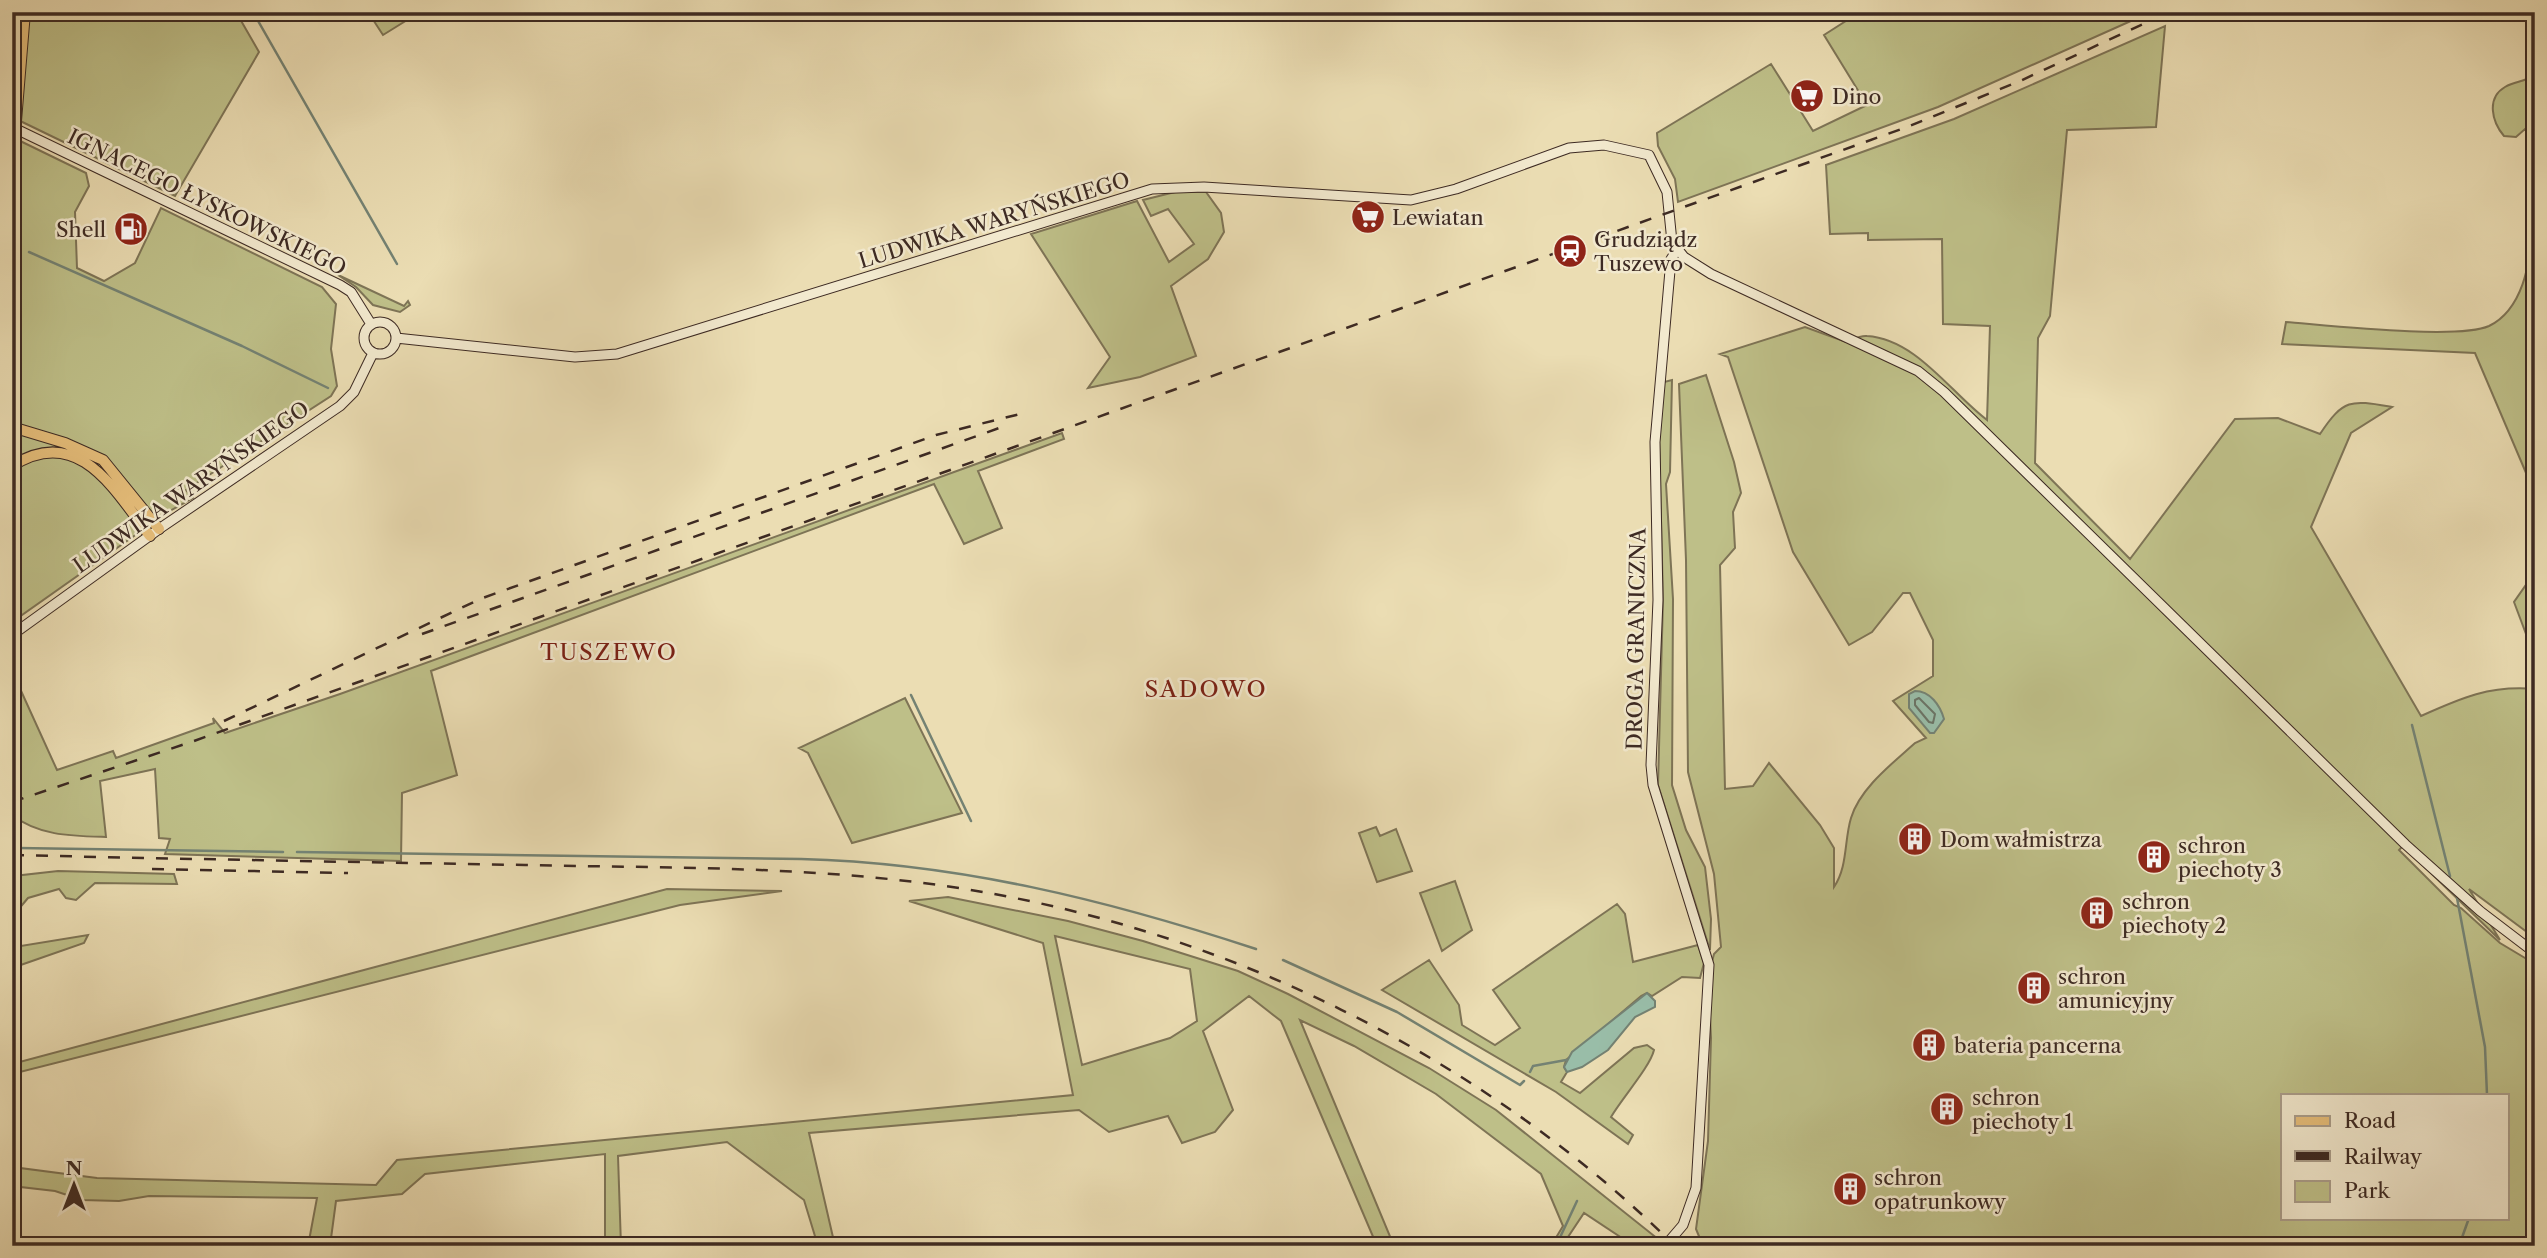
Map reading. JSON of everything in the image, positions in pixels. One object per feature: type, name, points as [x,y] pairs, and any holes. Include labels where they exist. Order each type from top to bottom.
[{"type":"main road","points":[[12,169],[25,12]]},
{"type":"main road","points":[[12,427],[65,443],[103,460],[159,529]]},
{"type":"main road","points":[[12,466],[44,454],[62,454],[85,461],[111,483],[150,536]]},
{"type":"street","name":"IGNACEGO ŁYSKOWSKIEGO","points":[[14,128],[340,285],[351,292],[371,324]]},
{"type":"street","name":"DROGA GRANICZNA","points":[[1604,145],[1649,155],[1667,192],[1670,235],[1677,250],[1671,259],[1655,442],[1658,600],[1651,765],[1653,785],[1709,965],[1698,1170],[1692,1204],[1683,1225],[1665,1246]]},
{"type":"street","name":"LUDWIKA WARYŃSKIEGO","points":[[396,338],[575,357],[617,354],[1152,189],[1204,187],[1411,200],[1456,189],[1548,154],[1604,145]]},
{"type":"street","points":[[1677,250],[1711,274],[1879,351],[1927,378],[2405,844],[2480,911],[2535,953]]},
{"type":"street","points":[[371,324],[388,324],[396,338],[389,352],[373,354],[363,339],[371,324]]},
{"type":"street","name":"LUDWIKA WARYŃSKIEGO","points":[[12,635],[159,529],[340,406],[354,392],[373,354]]},
{"type":"green space","points":[[12,12],[236,12],[259,52],[175,196],[12,117]]},
{"type":"green space","points":[[368,12],[420,12],[383,35]]},
{"type":"green space","points":[[1860,12],[2151,12],[1938,107],[1678,202],[1675,179],[1658,146],[1657,133],[1771,64],[1813,131],[1867,105],[1824,35]]},
{"type":"green space","points":[[2165,26],[2156,127],[2067,130],[2050,316],[2038,338],[2035,463],[2130,559],[2235,419],[2278,418],[2320,434],[2336,414],[2350,404],[2367,403],[2392,407],[2351,433],[2311,527],[2421,716],[2476,694],[2504,689],[2535,689],[2535,938],[2469,889],[2500,940],[2403,846],[2399,850],[2454,905],[2461,908],[2500,943],[2535,964],[2535,1246],[1703,1246],[1696,1229],[1708,1141],[1711,1038],[1708,977],[1714,954],[1721,947],[1714,874],[1688,772],[1686,560],[1679,384],[1706,375],[1734,462],[1741,493],[1733,512],[1735,548],[1720,565],[1725,789],[1753,786],[1769,763],[1820,825],[1834,848],[1834,887],[1842,871],[1855,807],[1878,777],[1915,743],[1926,738],[1893,701],[1933,676],[1933,640],[1910,593],[1903,593],[1872,632],[1849,645],[1793,552],[1728,357],[1720,354],[1805,327],[1846,342],[1864,336],[1885,339],[1917,357],[1987,420],[1990,326],[1943,324],[1942,239],[1868,240],[1868,233],[1830,234],[1826,165],[1954,119]]},
{"type":"green space","points":[[2535,73],[2535,139],[2525,129],[2516,137],[2504,136],[2494,117],[2495,97],[2505,87]]},
{"type":"green space","points":[[12,137],[86,173],[89,186],[75,212],[77,268],[104,281],[135,263],[161,208],[322,287],[336,304],[331,349],[337,386],[331,396],[186,490],[193,498],[168,512],[12,622]]},
{"type":"green space","points":[[1175,192],[1206,192],[1221,213],[1224,232],[1208,259],[1171,286],[1196,356],[1140,377],[1088,388],[1110,357],[1031,234],[1137,201],[1169,262],[1194,244],[1168,209],[1151,216],[1143,200]]},
{"type":"green space","points":[[2535,221],[2535,494],[2475,353],[2282,344],[2286,322],[2421,332],[2473,330],[2489,326],[2511,307],[2518,294],[2528,265]]},
{"type":"green space","points":[[338,275],[404,306],[408,301],[410,305],[400,312],[373,305],[356,287]]},
{"type":"green space","points":[[1672,380],[1670,472],[1666,484],[1673,599],[1672,785],[1686,830],[1705,867],[1711,919],[1710,950],[1658,785],[1663,599],[1659,441],[1664,382]]},
{"type":"green space","points":[[1062,433],[1064,439],[978,471],[1002,528],[964,544],[934,484],[431,671],[457,775],[402,793],[401,861],[165,854],[170,839],[159,838],[155,769],[100,781],[106,837],[45,831],[12,815],[12,671],[57,770],[113,751],[116,758],[214,723],[213,718],[225,733],[340,694]]},
{"type":"green space","points":[[2535,572],[2535,658],[2514,602]]},
{"type":"green space","points":[[905,698],[962,813],[852,843],[808,753],[799,748]]},
{"type":"green space","points":[[1376,827],[1380,836],[1396,829],[1412,871],[1377,882],[1359,833]]},
{"type":"green space","points":[[58,871],[174,874],[177,884],[95,883],[76,900],[66,898],[59,889],[28,898],[12,917],[14,876]]},
{"type":"green space","points":[[1455,881],[1472,930],[1442,951],[1420,893]]},
{"type":"green space","points":[[667,889],[782,891],[680,905],[12,1074],[12,1064]]},
{"type":"green space","points":[[948,897],[1068,921],[1238,971],[1288,994],[1429,1068],[1496,1110],[1658,1239],[1651,1246],[1634,1246],[1584,1213],[1562,1246],[1551,1246],[1563,1226],[1541,1174],[1436,1094],[1354,1046],[1300,1020],[1394,1246],[1377,1246],[1281,1021],[1249,996],[1203,1031],[1233,1110],[1215,1132],[1182,1143],[1168,1116],[1109,1132],[1079,1110],[809,1133],[835,1246],[818,1246],[804,1200],[727,1142],[618,1156],[621,1246],[605,1246],[605,1154],[425,1174],[402,1194],[336,1201],[330,1246],[308,1246],[317,1198],[149,1196],[119,1201],[82,1200],[55,1191],[12,1186],[12,1167],[97,1178],[376,1185],[397,1160],[1073,1095],[1043,943],[909,901]],"holes":[[[1055,936],[1190,969],[1197,1021],[1170,1038],[1082,1065]]]},
{"type":"green space","points":[[1617,904],[1625,914],[1633,962],[1698,945],[1704,963],[1700,978],[1682,977],[1652,996],[1647,993],[1641,996],[1566,1060],[1564,1067],[1567,1072],[1561,1082],[1580,1093],[1634,1048],[1647,1045],[1654,1050],[1647,1065],[1611,1117],[1633,1135],[1628,1144],[1556,1092],[1382,990],[1429,960],[1459,1005],[1462,1025],[1495,1045],[1520,1028],[1493,990]]},
{"type":"green space","points":[[88,935],[84,943],[12,968],[12,938],[21,946]]},
{"type":"water","points":[[1915,691],[1930,696],[1942,714],[1944,719],[1934,733],[1930,733],[1909,708],[1909,694]]},
{"type":"water","points":[[1647,993],[1655,1001],[1655,1007],[1635,1017],[1608,1050],[1582,1067],[1567,1072],[1564,1067],[1572,1052]]},
{"type":"waterway","points":[[253,12],[397,264]]},
{"type":"waterway","points":[[1899,17],[1901,12]]},
{"type":"waterway","points":[[29,252],[242,346],[328,388]]},
{"type":"waterway","points":[[911,695],[971,821]]},
{"type":"waterway","points":[[2412,725],[2450,876]]},
{"type":"waterway","points":[[17,848],[283,852]]},
{"type":"waterway","points":[[297,852],[860,862],[975,876],[1032,887],[1144,915],[1256,949]]},
{"type":"waterway","points":[[2457,898],[2485,1047],[2487,1094]]},
{"type":"waterway","points":[[1283,960],[1397,1012],[1520,1085],[1524,1081]]},
{"type":"waterway","points":[[1530,1072],[1533,1066],[1566,1060]]},
{"type":"waterway","points":[[1556,1246],[1577,1201]]},
{"type":"waterway","points":[[2459,1246],[2468,1220]]},
{"type":"railway","points":[[12,802],[194,741],[1907,127],[2020,81],[2169,12]]},
{"type":"railway","points":[[224,721],[480,599],[936,435],[1028,412]]},
{"type":"railway","points":[[422,634],[1002,427]]},
{"type":"railway","points":[[12,855],[824,873],[923,883],[1027,901],[1130,927],[1231,961],[1328,1003],[1422,1053],[1512,1111],[1596,1175],[1675,1246]]},
{"type":"railway","points":[[152,869],[348,873]]},
{"type":"place","name":"Dino","points":[[1807,96]]},
{"type":"place","name":"Lewiatan","points":[[1368,217]]},
{"type":"place","name":"Shell","points":[[131,229]]},
{"type":"place","name":"Grudziądz Tuszewo","points":[[1570,251]]},
{"type":"place","name":"Dom wałmistrza","points":[[1915,839]]},
{"type":"place","name":"schron piechoty 3","points":[[2154,857]]},
{"type":"place","name":"schron piechoty 2","points":[[2097,913]]},
{"type":"place","name":"schron amunicyjny","points":[[2034,988]]},
{"type":"place","name":"bateria pancerna","points":[[1929,1045]]},
{"type":"place","name":"schron piechoty 1","points":[[1947,1109]]},
{"type":"place","name":"schron opatrunkowy","points":[[1850,1189]]},
{"type":"district","name":"TUSZEWO","points":[[609,652]]},
{"type":"district","name":"SADOWO","points":[[1206,689]]}]
